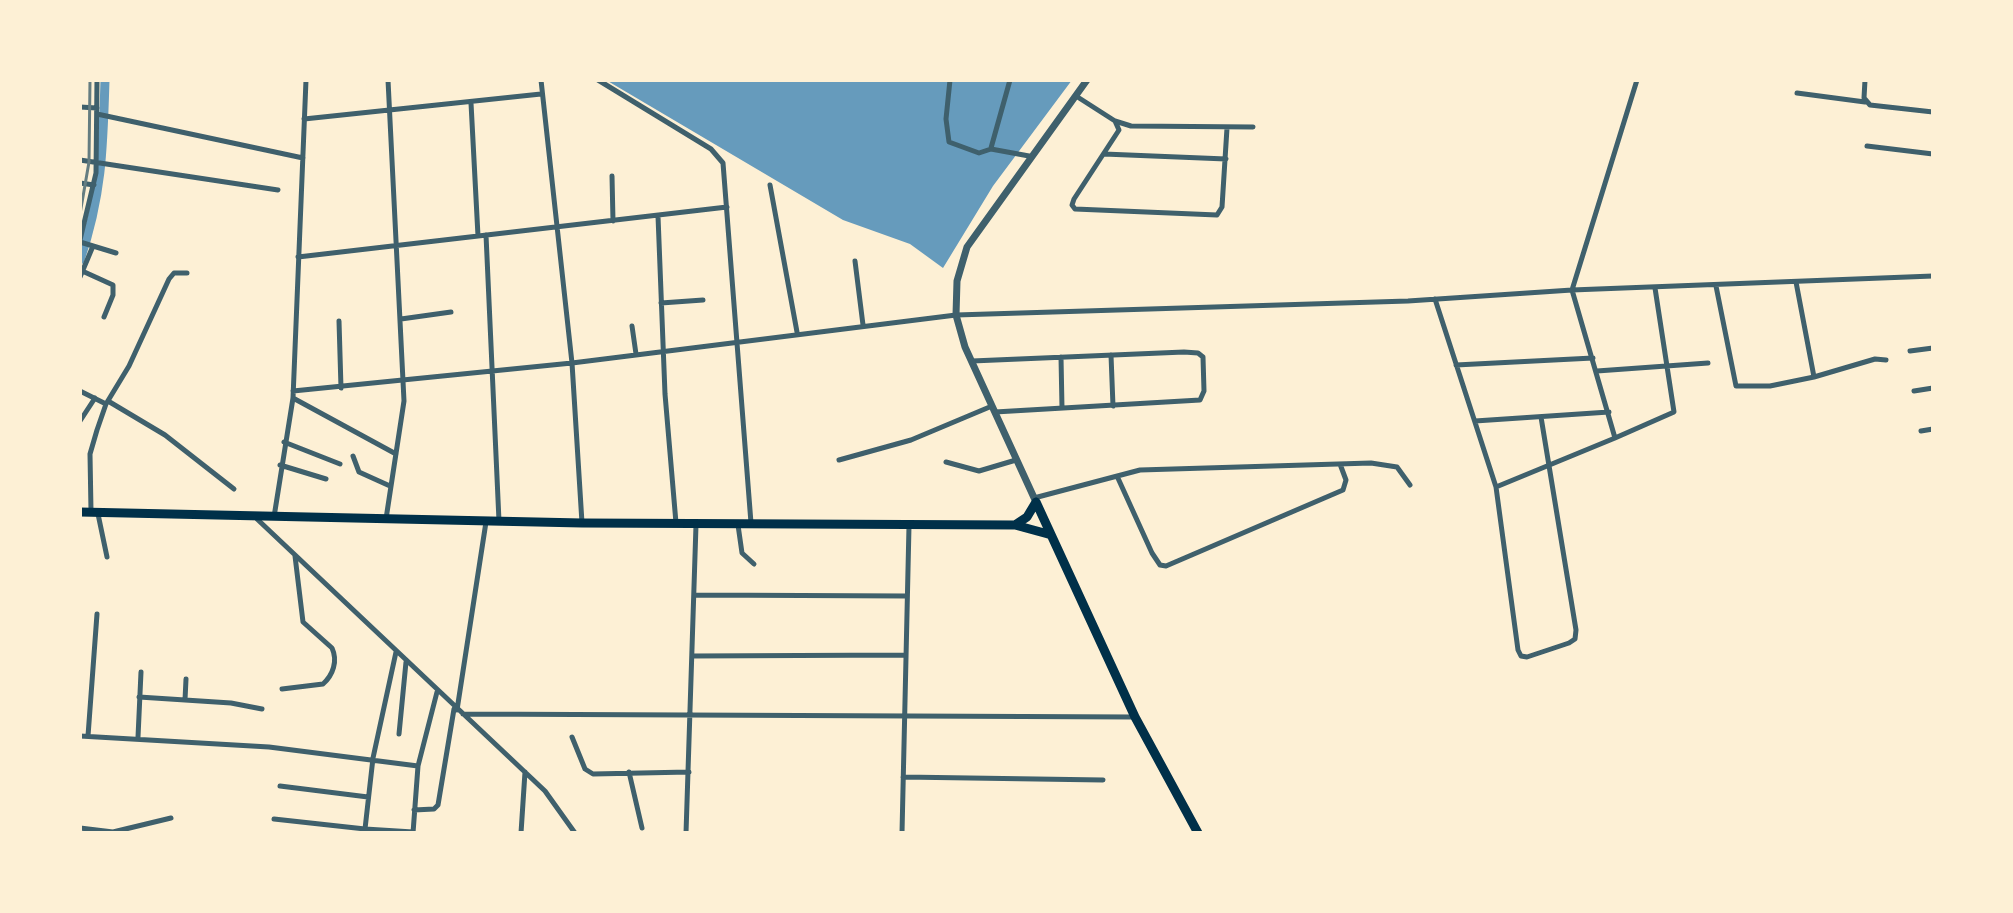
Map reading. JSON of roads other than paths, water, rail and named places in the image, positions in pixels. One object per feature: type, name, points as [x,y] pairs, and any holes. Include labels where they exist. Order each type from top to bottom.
[{"type":"main road","points":[[1015,525],[1027,517],[1035,500]]},
{"type":"main road","points":[[1035,500],[1048,534],[1135,717],[1198,833]]},
{"type":"main road","points":[[80,512],[257,519],[1015,525],[1048,534]]},
{"type":"street","points":[[97,80],[94,185],[80,241],[116,253]]},
{"type":"street","points":[[274,517],[293,394],[306,80]]},
{"type":"street","points":[[386,520],[404,418],[388,80]]},
{"type":"street","points":[[541,80],[572,363],[582,523]]},
{"type":"street","points":[[598,80],[711,149],[723,163],[751,524]]},
{"type":"street","points":[[950,80],[946,119],[949,142],[979,153],[991,149],[1029,156]]},
{"type":"street","points":[[991,149],[1010,80]]},
{"type":"street","points":[[1087,80],[1029,156],[967,247],[957,281],[956,315],[972,361],[1035,500],[1117,476],[1157,469],[1371,463],[1397,467],[1410,485]]},
{"type":"street","points":[[1615,438],[1610,412],[1572,290],[1637,80]]},
{"type":"street","points":[[1865,80],[1866,102]]},
{"type":"street","points":[[1797,93],[1933,112]]},
{"type":"street","points":[[304,119],[541,94]]},
{"type":"street","points":[[1076,96],[1115,121],[1131,126],[1253,127]]},
{"type":"street","points":[[471,103],[478,236]]},
{"type":"street","points":[[80,107],[216,143],[303,158]]},
{"type":"street","points":[[1115,121],[1119,130],[1074,199],[1072,205],[1075,209],[1217,215],[1222,207],[1227,128]]},
{"type":"street","points":[[1867,146],[1933,154]]},
{"type":"street","points":[[1103,154],[1226,159]]},
{"type":"street","points":[[80,160],[278,190]]},
{"type":"street","points":[[612,176],[613,221]]},
{"type":"street","points":[[80,183],[94,185]]},
{"type":"street","points":[[770,185],[797,332]]},
{"type":"street","points":[[298,257],[727,207]]},
{"type":"street","points":[[658,216],[663,350],[676,524]]},
{"type":"street","points":[[486,235],[499,521]]},
{"type":"street","points":[[93,246],[81,273],[110,283],[113,295],[104,317]]},
{"type":"street","points":[[855,261],[863,325]]},
{"type":"street","points":[[107,557],[95,513],[90,454],[107,403],[134,357],[169,279],[174,273],[187,273]]},
{"type":"street","points":[[293,394],[956,315],[1435,299],[1572,290],[1933,276]]},
{"type":"street","points":[[1796,282],[1814,377]]},
{"type":"street","points":[[1716,286],[1736,386],[1770,386],[1875,359],[1886,360]]},
{"type":"street","points":[[1496,487],[1672,415],[1655,288]]},
{"type":"street","points":[[1435,299],[1496,487],[1518,650],[1521,656],[1527,657],[1575,639],[1551,466],[1541,417]]},
{"type":"street","points":[[661,303],[703,300]]},
{"type":"street","points":[[400,319],[451,312]]},
{"type":"street","points":[[339,321],[341,388]]},
{"type":"street","points":[[632,326],[637,338],[636,354]]},
{"type":"street","points":[[1910,351],[1933,348]]},
{"type":"street","points":[[839,460],[911,440],[994,409],[1200,400],[1204,391],[1205,366],[1198,353],[972,361]]},
{"type":"street","points":[[1111,355],[1113,406]]},
{"type":"street","points":[[1061,357],[1062,408]]},
{"type":"street","points":[[1456,365],[1593,358]]},
{"type":"street","points":[[1597,371],[1708,363]]},
{"type":"street","points":[[1914,391],[1933,388]]},
{"type":"street","points":[[80,391],[165,435],[234,489]]},
{"type":"street","points":[[293,394],[396,454]]},
{"type":"street","points":[[80,421],[95,398]]},
{"type":"street","points":[[1475,421],[1610,412]]},
{"type":"street","points":[[1921,431],[1933,429]]},
{"type":"street","points":[[284,442],[340,464]]},
{"type":"street","points":[[353,456],[359,472],[390,486]]},
{"type":"street","points":[[946,462],[979,471],[1016,460]]},
{"type":"street","points":[[1117,476],[1152,553],[1163,566],[1343,490],[1346,480],[1340,464]]},
{"type":"street","points":[[280,465],[326,479]]},
{"type":"street","points":[[257,519],[525,772],[558,806],[575,833]]},
{"type":"street","points":[[414,810],[434,809],[438,805],[458,711],[486,522]]},
{"type":"street","points":[[686,833],[693,717],[696,524]]},
{"type":"street","points":[[738,524],[742,553],[754,564]]},
{"type":"street","points":[[902,833],[909,526]]},
{"type":"street","points":[[282,689],[323,684],[334,665],[332,648],[303,622],[295,555]]},
{"type":"street","points":[[696,595],[906,596]]},
{"type":"street","points":[[88,736],[97,614]]},
{"type":"street","points":[[365,829],[373,758],[396,651]]},
{"type":"street","points":[[693,656],[905,655]]},
{"type":"street","points":[[399,734],[406,661]]},
{"type":"street","points":[[138,737],[141,672]]},
{"type":"street","points":[[185,700],[186,679]]},
{"type":"street","points":[[274,819],[413,833],[418,766],[437,691]]},
{"type":"street","points":[[139,697],[262,709]]},
{"type":"street","points":[[458,711],[693,717],[1135,717]]},
{"type":"street","points":[[80,736],[138,737],[373,758],[418,766]]},
{"type":"street","points":[[572,737],[578,755],[589,772],[689,772]]},
{"type":"street","points":[[521,833],[525,772]]},
{"type":"street","points":[[629,772],[642,828]]},
{"type":"street","points":[[903,777],[1103,780]]},
{"type":"street","points":[[280,786],[368,797]]},
{"type":"street","points":[[80,828],[113,832],[171,818]]},
{"type":"water","points":[[606,80],[1072,80],[993,186],[943,268],[910,244],[843,220]]},
{"type":"waterway","points":[[80,260],[97,192],[105,80]]},
{"type":"railway","points":[[80,214],[89,162],[90,80]]}]
